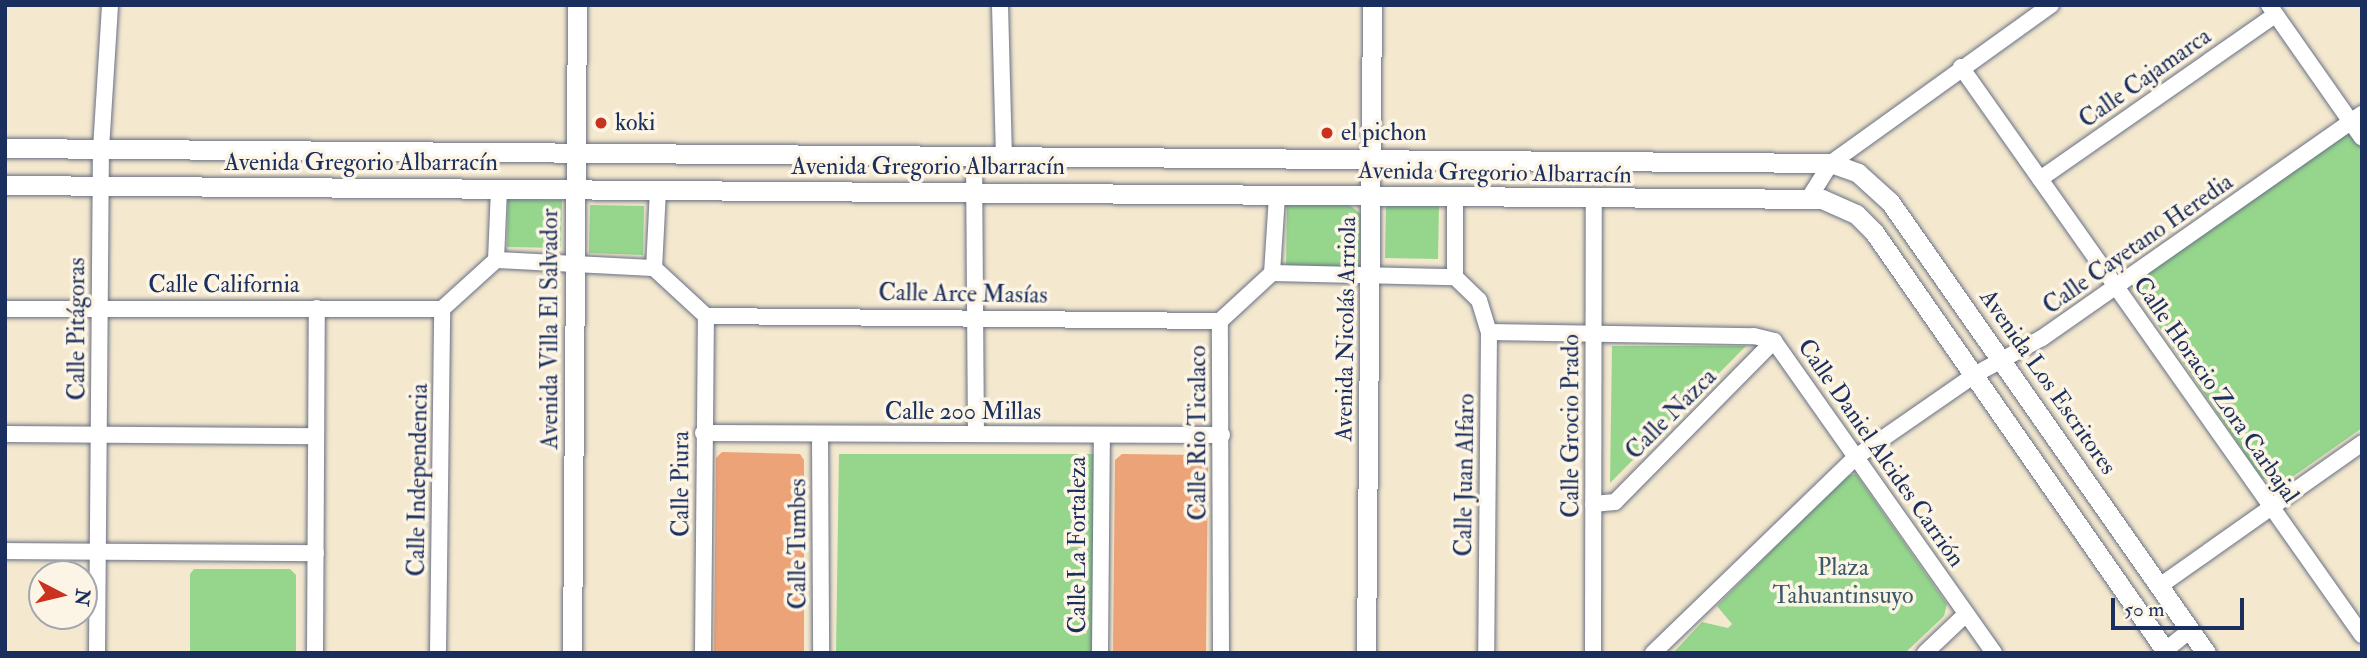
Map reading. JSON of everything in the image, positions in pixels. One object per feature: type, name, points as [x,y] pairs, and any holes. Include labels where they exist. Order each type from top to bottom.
[{"type":"street","name":"Calle Pitágoras","points":[[97,653],[100,185],[110,5]]},
{"type":"street","name":"Avenida Villa El Salvador","points":[[572,653],[577,5]]},
{"type":"street","points":[[1000,5],[1004,156]]},
{"type":"street","name":"Avenida Nicolás Arriola","points":[[1366,653],[1372,5]]},
{"type":"street","points":[[2051,5],[1830,163],[1810,198],[1833,202],[1866,222],[1976,374],[2165,652],[2190,630]]},
{"type":"street","points":[[2272,10],[2356,118],[2362,138]]},
{"type":"street","name":"Calle Cajamarca","points":[[2040,179],[2272,10]]},
{"type":"street","name":"Calle Horacio Zora Carbajal","points":[[1961,67],[2362,635]]},
{"type":"street","name":"Calle Cayetano Heredia","points":[[1653,653],[1856,457],[1976,374],[2003,360],[2116,287],[2356,118]]},
{"type":"street","name":"Avenida Gregorio Albarracín","points":[[5,148],[1830,163]]},
{"type":"street","points":[[974,156],[975,433]]},
{"type":"street","name":"Avenida Los Escritores","points":[[1830,163],[1858,173],[1881,191],[2003,360],[2206,653]]},
{"type":"street","name":"Avenida Gregorio Albarracín","points":[[5,185],[1455,196],[1594,200],[1810,198]]},
{"type":"street","points":[[496,260],[499,188]]},
{"type":"street","points":[[654,268],[658,190]]},
{"type":"street","points":[[1277,195],[1272,273],[1455,277],[1455,196]]},
{"type":"street","name":"Calle Grocio Prado","points":[[1593,653],[1594,200]]},
{"type":"street","points":[[442,309],[496,260],[654,268],[706,316]]},
{"type":"street","name":"Calle Rio Ticalaco","points":[[1222,653],[1220,321],[1272,273]]},
{"type":"street","name":"Calle Juan Alfaro","points":[[1455,277],[1479,300],[1489,332],[1486,653]]},
{"type":"street","points":[[315,653],[317,308]]},
{"type":"street","name":"Calle California","points":[[5,309],[442,309]]},
{"type":"street","name":"Calle Independencia","points":[[438,653],[442,309]]},
{"type":"street","name":"Calle Arce Masías","points":[[706,316],[976,316],[1220,321]]},
{"type":"street","name":"Calle Piura","points":[[703,653],[706,316]]},
{"type":"street","name":"Calle Daniel Alcides Carrión","points":[[1489,332],[1754,336],[1774,341],[1994,653]]},
{"type":"street","name":"Calle Nazca","points":[[1593,504],[1615,502],[1774,341]]},
{"type":"street","name":"Calle 200 Millas","points":[[704,433],[975,433],[1102,437],[1222,435]]},
{"type":"street","points":[[5,434],[316,436]]},
{"type":"street","name":"Calle Tumbes","points":[[820,435],[821,653]]},
{"type":"street","name":"Calle La Fortaleza","points":[[1100,653],[1102,437]]},
{"type":"street","points":[[2161,585],[2362,443]]},
{"type":"street","points":[[5,551],[316,553]]},
{"type":"street","points":[[2348,617],[2362,607]]},
{"type":"street","points":[[1925,653],[1966,614]]},
{"type":"green space","points":[[2343,132],[2353,135],[2362,147],[2362,428],[2288,480],[2262,479],[2128,281]]},
{"type":"green space","points":[[508,199],[562,200],[561,248],[507,247]]},
{"type":"green space","points":[[1287,204],[1348,204],[1361,214],[1360,269],[1286,268]]},
{"type":"green space","points":[[1386,204],[1439,204],[1438,259],[1385,258]]},
{"type":"green space","points":[[590,205],[644,206],[643,255],[589,253]]},
{"type":"green space","points":[[1612,346],[1746,346],[1610,483]]},
{"type":"green space","points":[[839,454],[1095,454],[1093,653],[836,653]]},
{"type":"green space","name":"Plaza Tahuantinsuyo","points":[[1856,474],[1947,604],[1944,616],[1905,653],[1673,653],[1702,622],[1728,628],[1732,624],[1717,606],[1845,476]]},
{"type":"green space","points":[[194,569],[290,569],[296,575],[296,653],[190,653],[190,574]]},
{"type":"building","points":[[722,452],[800,454],[804,460],[804,653],[714,653],[716,458]]},
{"type":"building","points":[[1122,454],[1200,455],[1208,464],[1206,653],[1113,653],[1115,460]]},
{"type":"place","name":"koki","points":[[601,123]]},
{"type":"place","name":"el pichon","points":[[1327,133]]}]
